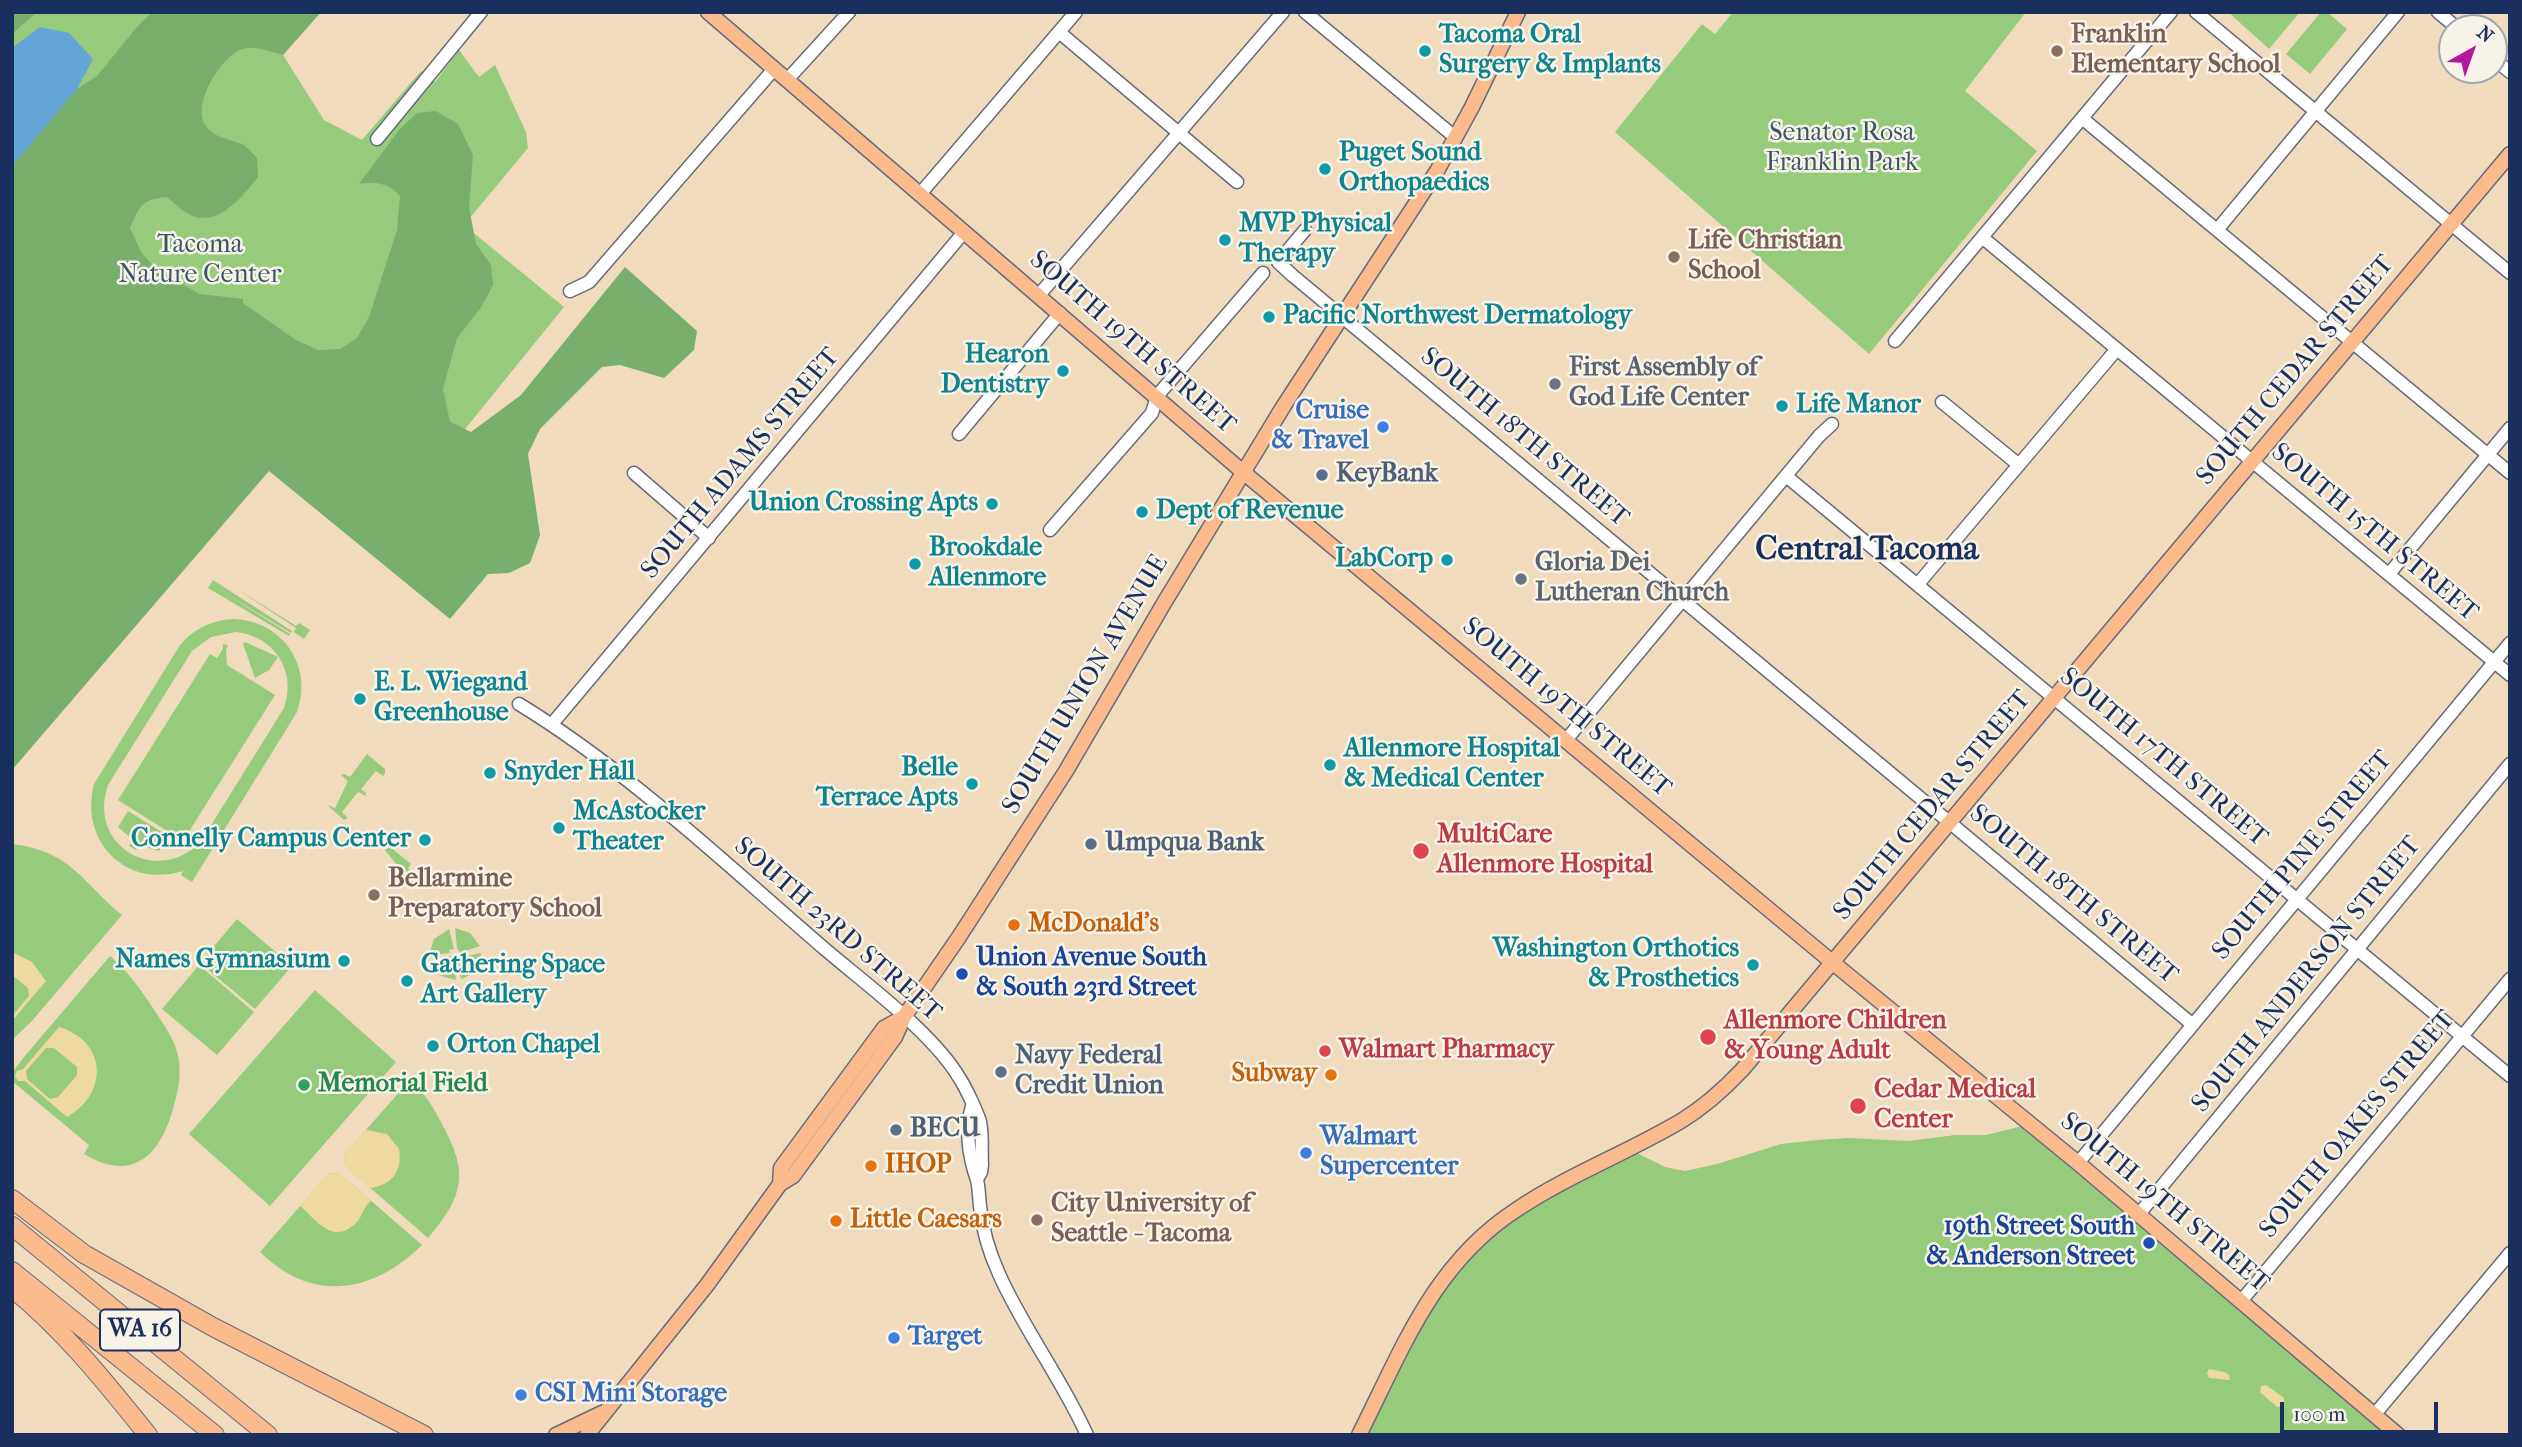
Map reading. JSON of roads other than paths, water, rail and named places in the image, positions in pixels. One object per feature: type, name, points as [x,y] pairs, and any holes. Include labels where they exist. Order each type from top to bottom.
[{"type":"highway","points":[[12,1199],[84,1254],[225,1333],[424,1435]]},
{"type":"highway","name":"WA 16","points":[[12,1226],[268,1435]]},
{"type":"highway","name":"WA 16","points":[[12,1271],[215,1435]]},
{"type":"highway","points":[[12,1288],[35,1307],[90,1366],[148,1435]]},
{"type":"main road","name":"SOUTH 19TH STREET","points":[[708,12],[1243,472],[2078,1163],[2398,1435]]},
{"type":"main road","name":"SOUTH UNION AVENUE","points":[[587,1435],[707,1284],[780,1184],[793,1176],[895,1037],[904,1017],[1066,771],[1243,472],[1456,138],[1518,12]]},
{"type":"main road","name":"SOUTH CEDAR STREET","points":[[1359,1435],[1417,1317],[1444,1277],[1468,1250],[1513,1211],[1680,1122],[1706,1103],[1756,1055],[2510,153]]},
{"type":"main road","name":"SOUTH UNION AVENUE","points":[[556,1435],[603,1412]]},
{"type":"street","points":[[377,139],[481,12]]},
{"type":"street","points":[[787,80],[849,12]]},
{"type":"street","points":[[920,194],[1076,12]]},
{"type":"street","points":[[1039,295],[1283,12]]},
{"type":"street","points":[[1306,12],[1456,138]]},
{"type":"street","points":[[1895,341],[2171,12]]},
{"type":"street","points":[[2196,12],[2510,273]]},
{"type":"street","points":[[2217,230],[2398,12]]},
{"type":"street","points":[[1059,32],[1237,183]]},
{"type":"street","points":[[569,291],[589,282],[774,69]]},
{"type":"street","points":[[2082,119],[2510,473]]},
{"type":"street","name":"SOUTH 18TH STREET","points":[[1305,230],[1278,262],[2193,1024]]},
{"type":"street","name":"SOUTH ADAMS STREET","points":[[552,724],[964,232]]},
{"type":"street","name":"SOUTH 15TH STREET","points":[[1983,238],[2510,675]]},
{"type":"street","points":[[1050,530],[1152,413],[1157,397],[1263,273]]},
{"type":"street","points":[[959,434],[1060,313]]},
{"type":"street","points":[[1918,584],[2117,349]]},
{"type":"street","points":[[1942,402],[2019,465]]},
{"type":"street","points":[[1566,740],[1832,424]]},
{"type":"street","points":[[2389,574],[2510,428]]},
{"type":"street","points":[[634,473],[709,537]]},
{"type":"street","name":"SOUTH 17TH STREET","points":[[1786,476],[2510,1076]]},
{"type":"street","name":"SOUTH PINE STREET","points":[[2078,1163],[2510,643]]},
{"type":"street","name":"SOUTH 23RD STREET","points":[[519,704],[552,724],[701,841],[904,1017],[948,1061],[961,1080],[972,1106],[969,1116],[972,1171],[999,1274],[1053,1368],[1087,1435]]},
{"type":"street","name":"SOUTH ANDERSON STREET","points":[[2139,1214],[2510,764]]},
{"type":"street","name":"SOUTH OAKES STREET","points":[[2242,1300],[2510,979]]},
{"type":"street","points":[[2375,1414],[2510,1252]]},
{"type":"water","points":[[40,27],[69,33],[93,59],[77,89],[12,166],[12,48]]},
{"type":"place","name":"Tacoma Oral Surgery & Implants","points":[[1425,51]]},
{"type":"place","name":"Franklin Elementary School","points":[[2057,51]]},
{"type":"place","name":"Puget Sound Orthopaedics","points":[[1325,169]]},
{"type":"place","name":"MVP Physical Therapy","points":[[1225,240]]},
{"type":"place","name":"Life Christian School","points":[[1674,257]]},
{"type":"place","name":"Pacific Northwest Dermatology","points":[[1269,317]]},
{"type":"place","name":"Hearon Dentistry","points":[[1063,371]]},
{"type":"place","name":"First Assembly of God Life Center","points":[[1555,384]]},
{"type":"place","name":"Life Manor","points":[[1782,406]]},
{"type":"place","name":"Cruise & Travel","points":[[1383,427]]},
{"type":"place","name":"KeyBank","points":[[1322,475]]},
{"type":"place","name":"Union Crossing Apts","points":[[992,504]]},
{"type":"place","name":"Dept of Revenue","points":[[1142,512]]},
{"type":"place","name":"LabCorp","points":[[1447,560]]},
{"type":"place","name":"Brookdale Allenmore","points":[[915,564]]},
{"type":"place","name":"Gloria Dei Lutheran Church","points":[[1521,579]]},
{"type":"place","name":"E. L. Wiegand Greenhouse","points":[[360,699]]},
{"type":"place","name":"Allenmore Hospital & Medical Center","points":[[1330,765]]},
{"type":"place","name":"Snyder Hall","points":[[490,773]]},
{"type":"place","name":"Belle Terrace Apts","points":[[972,784]]},
{"type":"place","name":"McAstocker Theater","points":[[559,828]]},
{"type":"place","name":"Connelly Campus Center","points":[[425,840]]},
{"type":"place","name":"Umpqua Bank","points":[[1091,844]]},
{"type":"place","name":"MultiCare Allenmore Hospital","points":[[1421,851]]},
{"type":"place","name":"Bellarmine Preparatory School","points":[[374,895]]},
{"type":"place","name":"McDonald's","points":[[1014,925]]},
{"type":"place","name":"Names Gymnasium","points":[[344,961]]},
{"type":"place","name":"Washington Orthotics & Prosthetics","points":[[1753,965]]},
{"type":"place","name":"Union Avenue South & South 23rd Street","points":[[962,974]]},
{"type":"place","name":"Gathering Space Art Gallery","points":[[407,981]]},
{"type":"place","name":"Allenmore Children & Young Adult","points":[[1708,1037]]},
{"type":"place","name":"Orton Chapel","points":[[433,1046]]},
{"type":"place","name":"Walmart Pharmacy","points":[[1325,1051]]},
{"type":"place","name":"Navy Federal Credit Union","points":[[1001,1072]]},
{"type":"place","name":"Subway","points":[[1331,1075]]},
{"type":"place","name":"Memorial Field","points":[[304,1085]]},
{"type":"place","name":"Cedar Medical Center","points":[[1858,1106]]},
{"type":"place","name":"BECU","points":[[896,1130]]},
{"type":"place","name":"Walmart Supercenter","points":[[1306,1153]]},
{"type":"place","name":"IHOP","points":[[871,1166]]},
{"type":"place","name":"City University of Seattle - Tacoma","points":[[1037,1220]]},
{"type":"place","name":"Little Caesars","points":[[836,1221]]},
{"type":"place","name":"19th Street South & Anderson Street","points":[[2149,1243]]},
{"type":"place","name":"Target","points":[[894,1338]]},
{"type":"place","name":"CSI Mini Storage","points":[[521,1395]]},
{"type":"district","name":"Central Tacoma","points":[[1867,551]]},
{"type":"park label","name":"Senator Rosa Franklin Park","points":[[1842,149]]},
{"type":"park label","name":"Tacoma Nature Center","points":[[200,261]]}]
